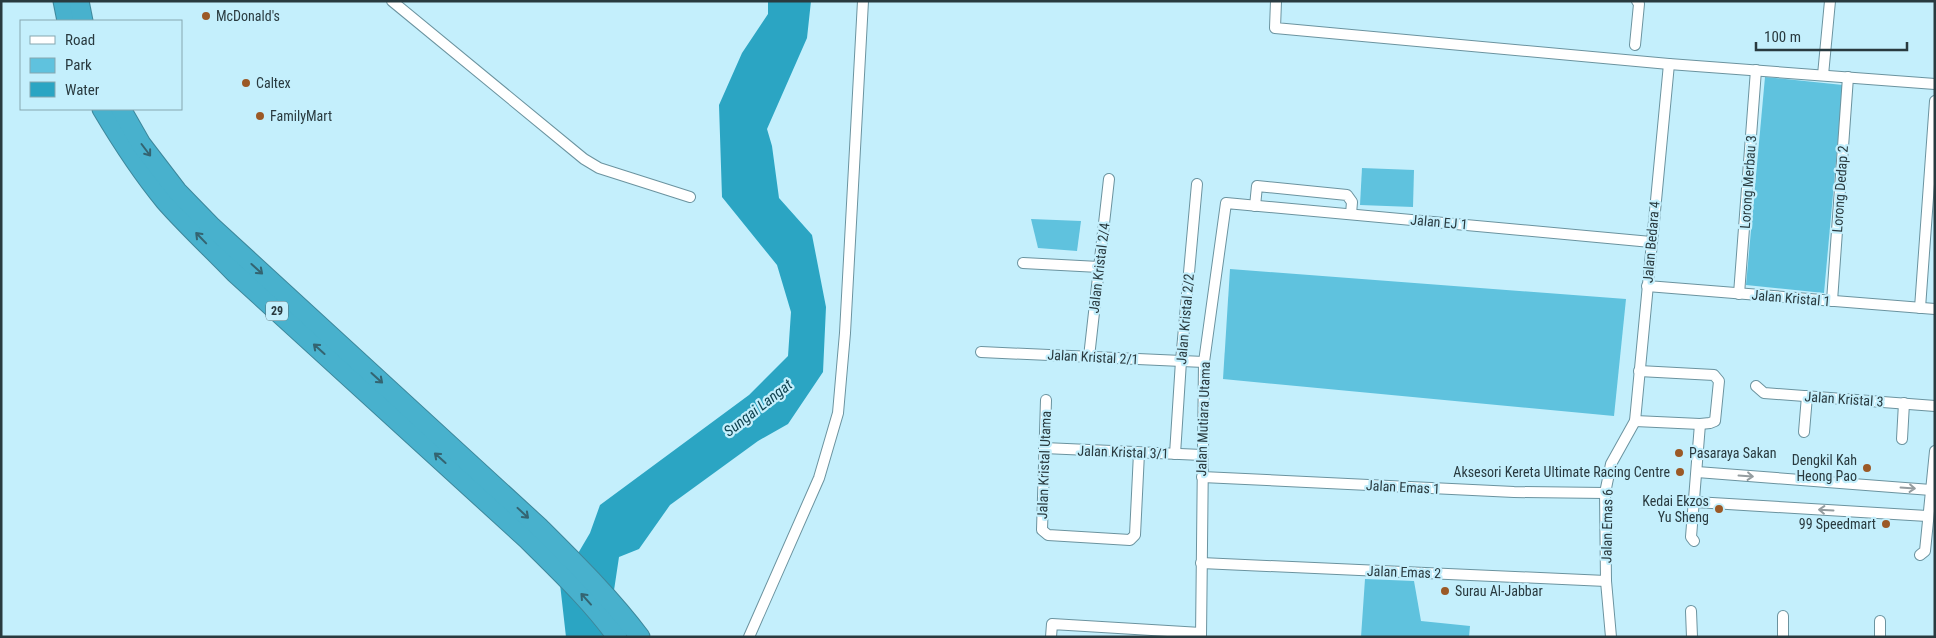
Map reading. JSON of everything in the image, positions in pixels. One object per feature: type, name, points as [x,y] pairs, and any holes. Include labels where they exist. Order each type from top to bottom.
[{"type":"highway","points":[[63,1],[67,20]]},
{"type":"highway","points":[[79,1],[83,20]]},
{"type":"highway","name":"29","points":[[103,110],[128,152],[165,200],[235,272],[580,568],[621,611],[640,637]]},
{"type":"highway","name":"29","points":[[122,110],[141,144],[182,197],[482,485],[569,580],[617,637]]},
{"type":"street","points":[[392,1],[584,159],[599,168],[690,197]]},
{"type":"street","points":[[748,637],[819,478],[838,413],[845,333],[863,1]]},
{"type":"street","points":[[1276,1],[1275,28],[1669,64],[1935,84]]},
{"type":"street","points":[[1635,45],[1639,4],[1637,1]]},
{"type":"street","points":[[1823,75],[1830,1]]},
{"type":"street","name":"Jalan Bedara 4","points":[[1634,421],[1669,64]]},
{"type":"street","name":"Lorong Merbau 3","points":[[1740,294],[1756,70]]},
{"type":"street","name":"Lorong Dedap 2","points":[[1832,301],[1848,77]]},
{"type":"street","points":[[1920,308],[1935,101]]},
{"type":"street","name":"Jalan Kristal 2/4","points":[[1089,357],[1110,180]]},
{"type":"street","name":"Jalan Kristal 2/2","points":[[1175,454],[1181,361],[1197,184]]},
{"type":"street","points":[[1255,206],[1257,186],[1347,195],[1352,202],[1351,214]]},
{"type":"street","name":"Jalan EJ 1","points":[[1226,203],[1652,242]]},
{"type":"street","name":"Jalan Mutiara Utama","points":[[1201,635],[1204,362],[1226,203]]},
{"type":"street","points":[[1023,263],[1099,268]]},
{"type":"street","name":"Jalan Kristal 1","points":[[1647,286],[1935,309]]},
{"type":"street","name":"Jalan Kristal 2/1","points":[[981,352],[1204,362]]},
{"type":"street","points":[[1634,421],[1710,424],[1715,421],[1719,381],[1714,375],[1639,370]]},
{"type":"street","name":"Jalan Kristal 3","points":[[1756,386],[1764,393],[1935,406]]},
{"type":"street","points":[[1804,432],[1807,396]]},
{"type":"street","name":"Jalan Kristal Utama","points":[[1046,400],[1042,530],[1048,535],[1130,540],[1135,535],[1139,452]]},
{"type":"street","points":[[1902,439],[1904,403]]},
{"type":"street","name":"Jalan Emas 6","points":[[1611,637],[1606,581],[1605,493],[1612,464],[1634,421]]},
{"type":"street","points":[[1694,541],[1691,537],[1700,424]]},
{"type":"street","points":[[1920,555],[1925,551],[1927,516],[1932,502],[1934,446]]},
{"type":"street","name":"Jalan Kristal 3/1","points":[[1044,448],[1202,455]]},
{"type":"street","points":[[1697,472],[1931,490]]},
{"type":"street","name":"Jalan Emas 1","points":[[1202,477],[1504,491],[1605,493]]},
{"type":"street","points":[[1695,502],[1927,516]]},
{"type":"street","name":"Jalan Emas 2","points":[[1201,562],[1606,581]]},
{"type":"street","points":[[1691,611],[1692,637]]},
{"type":"street","points":[[1783,616],[1783,637]]},
{"type":"street","points":[[1880,621],[1880,637]]},
{"type":"street","points":[[1051,637],[1052,624],[1201,635]]},
{"type":"green space","points":[[1765,77],[1843,85],[1824,293],[1746,285]]},
{"type":"green space","points":[[1362,168],[1414,170],[1413,207],[1360,205]]},
{"type":"green space","points":[[1031,219],[1081,221],[1077,251],[1038,248]]},
{"type":"green space","points":[[1230,269],[1626,299],[1614,416],[1223,379]]},
{"type":"green space","points":[[1365,579],[1414,581],[1421,621],[1470,626],[1469,637],[1361,637]]},
{"type":"water","name":"Sungai Langat","points":[[768,1],[811,1],[807,38],[767,129],[772,146],[779,198],[812,235],[826,307],[823,372],[788,424],[758,441],[670,505],[639,549],[619,557],[607,637],[566,637],[560,584],[590,533],[600,505],[749,395],[788,356],[791,312],[777,265],[722,197],[719,105],[742,53],[768,14]]},
{"type":"place","name":"McDonald's","points":[[206,16]]},
{"type":"place","name":"Caltex","points":[[246,83]]},
{"type":"place","name":"FamilyMart","points":[[260,116]]},
{"type":"place","name":"Pasaraya Sakan","points":[[1679,453]]},
{"type":"place","name":"Dengkil Kah Heong Pao","points":[[1867,468]]},
{"type":"place","name":"Aksesori Kereta Ultimate Racing Centre","points":[[1680,472]]},
{"type":"place","name":"Kedai Ekzos Yu Sheng","points":[[1719,509]]},
{"type":"place","name":"99 Speedmart","points":[[1886,524]]},
{"type":"place","name":"Surau Al-Jabbar","points":[[1445,591]]}]
